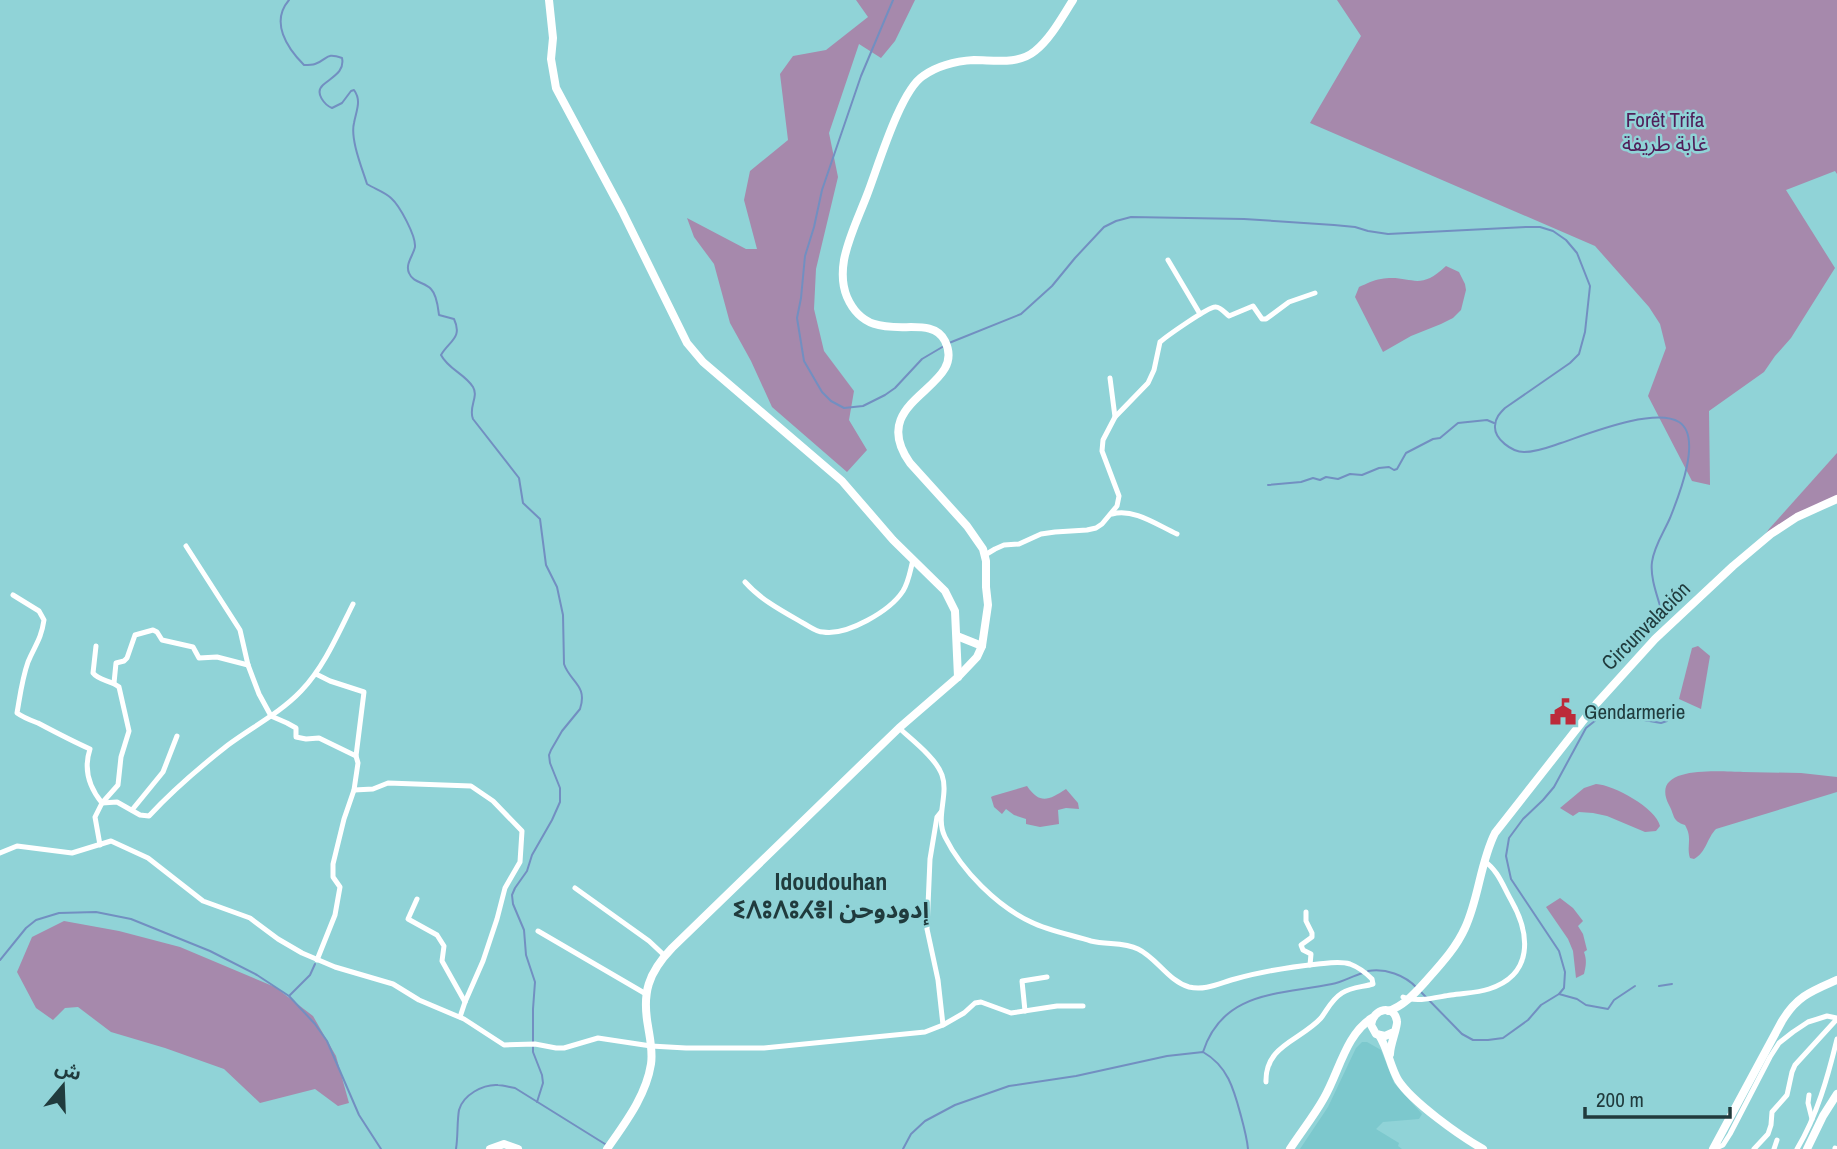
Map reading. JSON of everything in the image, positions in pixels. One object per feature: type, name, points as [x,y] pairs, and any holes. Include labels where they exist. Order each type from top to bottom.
[{"type":"street","points":[[549,0],[553,38],[551,59],[556,88],[622,211],[687,343],[713,371],[842,481],[893,540],[940,585],[955,611],[958,677]]},
{"type":"street","points":[[607,1149],[641,1097],[649,1074],[651,1045],[645,1009],[646,994],[655,967],[899,727],[958,677],[977,657],[982,646],[988,605],[985,555],[972,531],[910,463],[900,446],[898,430],[901,417],[910,403],[940,375],[948,358],[946,343],[940,334],[929,328],[886,328],[874,325],[860,315],[850,303],[844,288],[843,263],[900,111],[919,79],[934,70],[956,63],[972,60],[1010,61],[1035,52],[1073,0]]},
{"type":"street","points":[[1168,260],[1200,314]]},
{"type":"street","points":[[985,555],[1004,545],[1019,544],[1041,534],[1096,527],[1117,506],[1119,496],[1105,460],[1103,440],[1115,417],[1149,383],[1160,342],[1214,306],[1229,316],[1253,306],[1262,318],[1266,319],[1289,302],[1315,293]]},
{"type":"street","points":[[1110,378],[1115,417]]},
{"type":"street","name":"Circunvalación","points":[[1404,1002],[1457,943],[1466,926],[1490,844],[1503,821],[1605,694],[1655,639],[1733,566],[1777,530],[1803,513],[1837,499]]},
{"type":"street","points":[[1109,515],[1126,512],[1177,534]]},
{"type":"street","points":[[186,546],[240,630],[248,665],[271,716],[296,728],[296,737],[319,738],[356,756]]},
{"type":"street","points":[[746,582],[755,593],[774,606],[822,633],[858,625],[876,616],[900,595],[908,580],[913,560]]},
{"type":"street","points":[[13,595],[39,611],[44,620],[42,635],[28,662],[17,713],[26,720],[36,722],[90,749],[87,773],[92,792],[102,803]]},
{"type":"street","points":[[102,803],[117,802],[140,815],[149,816],[184,781],[229,744],[300,693],[316,674],[353,604]]},
{"type":"street","points":[[114,683],[116,663],[127,658],[135,635],[153,630],[158,632],[162,640],[193,647],[199,658],[217,657],[248,665]]},
{"type":"street","points":[[957,636],[982,646]]},
{"type":"street","points":[[96,646],[93,673],[97,678],[119,687],[129,731],[121,757],[118,785],[102,803],[95,817],[100,845]]},
{"type":"street","points":[[316,674],[364,692],[354,790],[333,864],[333,877],[340,887],[335,915],[317,960]]},
{"type":"street","points":[[899,727],[924,751],[942,774],[941,812],[944,834],[965,867],[985,890],[1029,922],[1092,941],[1135,947],[1146,953],[1177,981],[1196,988],[1208,988],[1259,972],[1310,965],[1344,963],[1369,975],[1374,981],[1373,984],[1342,992],[1319,1020],[1274,1054],[1267,1064],[1266,1082]]},
{"type":"street","points":[[132,810],[163,772],[177,736]]},
{"type":"street","points":[[354,790],[373,789],[388,783],[471,786],[493,801],[522,831],[520,863],[505,888],[484,961],[460,1017]]},
{"type":"street","points":[[941,812],[937,817],[930,859],[927,929],[938,980],[943,1025]]},
{"type":"street","points":[[0,853],[17,846],[72,853],[111,841],[148,858],[203,901],[250,918],[289,946],[334,967],[393,984],[419,1000],[460,1017],[498,1042],[510,1046],[535,1044],[564,1048],[598,1038],[686,1048],[764,1048],[911,1035],[943,1025],[975,1003],[981,1002],[1011,1013],[1057,1006],[1083,1006]]},
{"type":"street","points":[[1388,1011],[1409,999],[1484,990],[1501,984],[1519,967],[1525,947],[1518,914],[1494,869],[1484,860]]},
{"type":"street","points":[[575,888],[649,941],[665,956]]},
{"type":"street","points":[[417,899],[408,919],[437,935],[444,946],[442,961],[465,1002]]},
{"type":"street","points":[[1306,912],[1307,925],[1312,933],[1301,946],[1311,954],[1310,965]]},
{"type":"street","points":[[538,931],[646,994]]},
{"type":"street","points":[[1026,1011],[1022,981],[1047,977]]},
{"type":"street","points":[[1714,1149],[1792,1006],[1803,996],[1837,980]]},
{"type":"street","points":[[1390,1057],[1390,1047],[1404,1002]]},
{"type":"street","points":[[1290,1149],[1325,1097],[1356,1033],[1379,1011],[1394,1014],[1395,1028]]},
{"type":"street","points":[[1714,1149],[1723,1145],[1730,1135],[1779,1043],[1808,1022],[1827,1016],[1837,1018]]},
{"type":"street","points":[[1372,1018],[1372,1028],[1409,1094],[1454,1131],[1483,1149]]},
{"type":"street","points":[[1754,1149],[1769,1134],[1772,1112],[1787,1095],[1795,1065],[1837,1018]]},
{"type":"street","points":[[1347,1051],[1362,1034],[1385,1036],[1395,1028]]},
{"type":"street","points":[[1797,1149],[1812,1118],[1837,1039]]},
{"type":"street","points":[[1830,1067],[1837,1058]]},
{"type":"street","points":[[1807,1149],[1837,1094]]},
{"type":"street","points":[[1809,1095],[1808,1104],[1812,1118]]},
{"type":"street","points":[[1775,1149],[1777,1140]]},
{"type":"street","points":[[490,1149],[504,1144],[518,1149]]},
{"type":"shaded area","points":[[1362,1042],[1381,1050],[1394,1083],[1422,1114],[1419,1119],[1383,1122],[1376,1129],[1399,1143],[1398,1146],[1402,1149],[1300,1149],[1328,1107],[1356,1048]]},
{"type":"green space","points":[[856,0],[915,0],[895,41],[881,58],[859,44],[829,133],[838,177],[816,269],[814,309],[824,351],[854,391],[849,420],[867,450],[847,472],[772,407],[730,323],[714,264],[694,237],[687,218],[746,249],[757,249],[744,200],[750,171],[788,140],[780,74],[793,56],[826,50],[868,17]]},
{"type":"green space","name":"Forêt Trifa غابة طريفة","points":[[1337,0],[1837,0],[1837,174],[1835,171],[1786,190],[1835,268],[1791,338],[1764,372],[1709,411],[1710,485],[1692,481],[1648,396],[1666,348],[1660,324],[1649,307],[1595,246],[1310,123],[1361,36]]},
{"type":"green space","points":[[1446,266],[1459,272],[1465,284],[1461,310],[1453,318],[1411,336],[1383,352],[1355,297],[1359,287],[1372,281],[1391,278],[1421,281]]},
{"type":"green space","points":[[1837,453],[1837,497],[1765,535],[1769,529]]},
{"type":"green space","points":[[1698,646],[1710,656],[1701,709],[1679,699],[1692,648]]},
{"type":"green space","points":[[1690,773],[1801,773],[1837,777],[1837,792],[1716,829],[1701,853],[1694,859],[1690,858],[1687,830],[1685,825],[1674,818],[1665,792],[1669,783]]},
{"type":"green space","points":[[1596,784],[1613,788],[1643,805],[1660,826],[1656,831],[1645,832],[1607,816],[1579,812],[1573,816],[1560,808],[1584,788]]},
{"type":"green space","points":[[1027,786],[1036,796],[1045,799],[1066,789],[1078,803],[1079,809],[1058,810],[1059,824],[1040,827],[1026,824],[1026,819],[1006,809],[1002,814],[994,807],[991,797]]},
{"type":"green space","points":[[1560,898],[1573,908],[1583,921],[1578,926],[1587,950],[1584,952],[1586,966],[1584,974],[1576,978],[1573,951],[1568,939],[1546,907]]},
{"type":"green space","points":[[64,921],[119,931],[180,947],[275,987],[313,1016],[336,1056],[349,1103],[338,1106],[315,1089],[260,1103],[224,1069],[111,1032],[78,1007],[65,1008],[53,1020],[36,1008],[17,972],[32,937]]},
{"type":"waterway","points":[[289,0],[283,8],[281,26],[287,43],[304,65],[315,64],[330,56],[342,58],[340,71],[323,85],[320,95],[332,108],[342,103],[354,90],[358,102],[353,130],[357,154],[367,184],[383,192],[399,207],[415,242],[409,273],[413,279],[433,292],[439,315],[454,319],[456,325],[456,335],[441,355],[473,387],[473,419],[519,478],[523,503],[540,519],[546,565],[557,587],[563,615],[564,664],[582,694],[580,709],[562,731],[549,755],[560,788],[560,802],[532,855],[527,871],[512,895],[524,930],[526,955],[535,982],[533,1052],[543,1083],[537,1102]]},
{"type":"waterway","points":[[893,0],[861,76],[822,190],[805,256],[797,318],[804,361],[822,392],[844,408],[863,406],[885,395],[922,359],[944,346]]},
{"type":"waterway","points":[[949,343],[1021,314],[1052,286],[1104,227],[1131,217],[1244,219],[1355,227],[1388,234],[1526,227],[1553,231],[1566,240],[1577,253],[1590,286],[1585,332],[1579,354],[1505,408],[1497,418],[1495,431],[1509,447],[1529,452],[1638,420],[1668,418],[1679,422],[1686,430],[1689,454],[1678,497],[1652,562],[1653,580],[1661,609]]},
{"type":"waterway","points":[[1268,485],[1301,482],[1313,478],[1338,479],[1350,474],[1362,475],[1379,468],[1389,467],[1394,470],[1406,453],[1440,438],[1458,423],[1487,420],[1494,423]]},
{"type":"waterway","points":[[1421,992],[1462,1034],[1473,1040],[1503,1038],[1528,1020],[1541,1005],[1559,994],[1564,988],[1565,972],[1559,951],[1511,879],[1506,856],[1509,838],[1554,787],[1586,728],[1601,716],[1615,715],[1661,723],[1667,721]]},
{"type":"waterway","points":[[0,960],[36,920],[59,913],[96,912],[131,919],[210,951],[257,975],[289,996],[315,1024],[327,1041],[359,1115],[381,1149]]},
{"type":"waterway","points":[[290,995],[310,975],[315,964]]},
{"type":"waterway","points":[[1368,971],[1394,973],[1417,988]]},
{"type":"waterway","points":[[1203,1052],[1212,1032],[1224,1017],[1239,1006],[1274,994],[1336,983],[1363,973]]},
{"type":"waterway","points":[[1659,986],[1672,984]]},
{"type":"waterway","points":[[1559,994],[1577,999],[1586,1005],[1608,1009],[1614,1000],[1635,986]]},
{"type":"waterway","points":[[903,1149],[911,1134],[925,1121],[955,1105],[1009,1086],[1076,1076],[1167,1056],[1203,1052],[1218,1064],[1229,1079],[1248,1149]]},
{"type":"waterway","points":[[456,1149],[461,1105],[474,1092],[492,1085],[515,1088],[605,1144]]},
{"type":"place","name":"Gendarmerie","points":[[1563,712]]},
{"type":"district","name":"Idoudouhan ⵉⴷⵓⴷⵓⵃⴻⵏ إدودوحن","points":[[831,896]]}]
